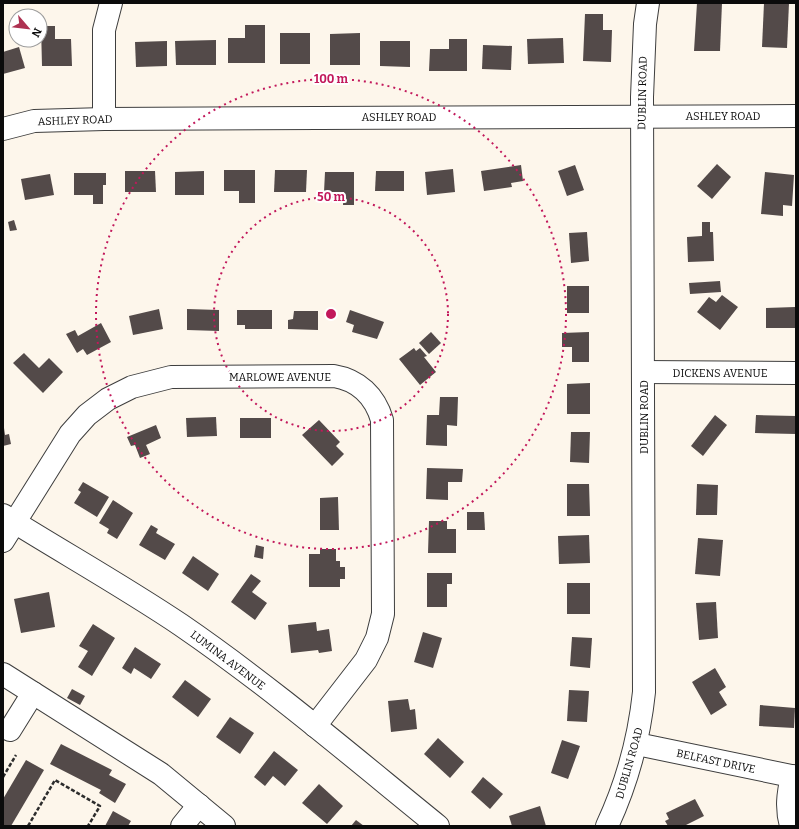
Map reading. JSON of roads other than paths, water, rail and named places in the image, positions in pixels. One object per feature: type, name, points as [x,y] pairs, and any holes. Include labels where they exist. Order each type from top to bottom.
[{"type":"street","points":[[104,118],[104,30],[111,3]]},
{"type":"street","name":"DUBLIN ROAD","points":[[607,826],[625,783],[637,744],[643,698],[645,661],[642,68],[648,3]]},
{"type":"street","name":"ASHLEY ROAD","points":[[3,129],[34,122],[104,118],[796,116]]},
{"type":"street","name":"DICKENS AVENUE","points":[[643,372],[796,373]]},
{"type":"street","name":"MARLOWE AVENUE","points":[[3,541],[9,519],[70,434],[87,415],[108,399],[132,387],[171,377],[334,376],[358,385],[371,396],[382,420],[383,614],[377,638],[366,660],[315,726]]},
{"type":"street","name":"LUMINA AVENUE","points":[[9,519],[180,625],[315,726],[438,826]]},
{"type":"street","points":[[3,674],[161,774],[224,826]]},
{"type":"street","points":[[10,730],[33,693]]},
{"type":"street","name":"BELFAST DRIVE","points":[[637,744],[794,777]]},
{"type":"street","points":[[790,826],[787,801],[794,777]]},
{"type":"street","points":[[182,826],[199,806]]}]
